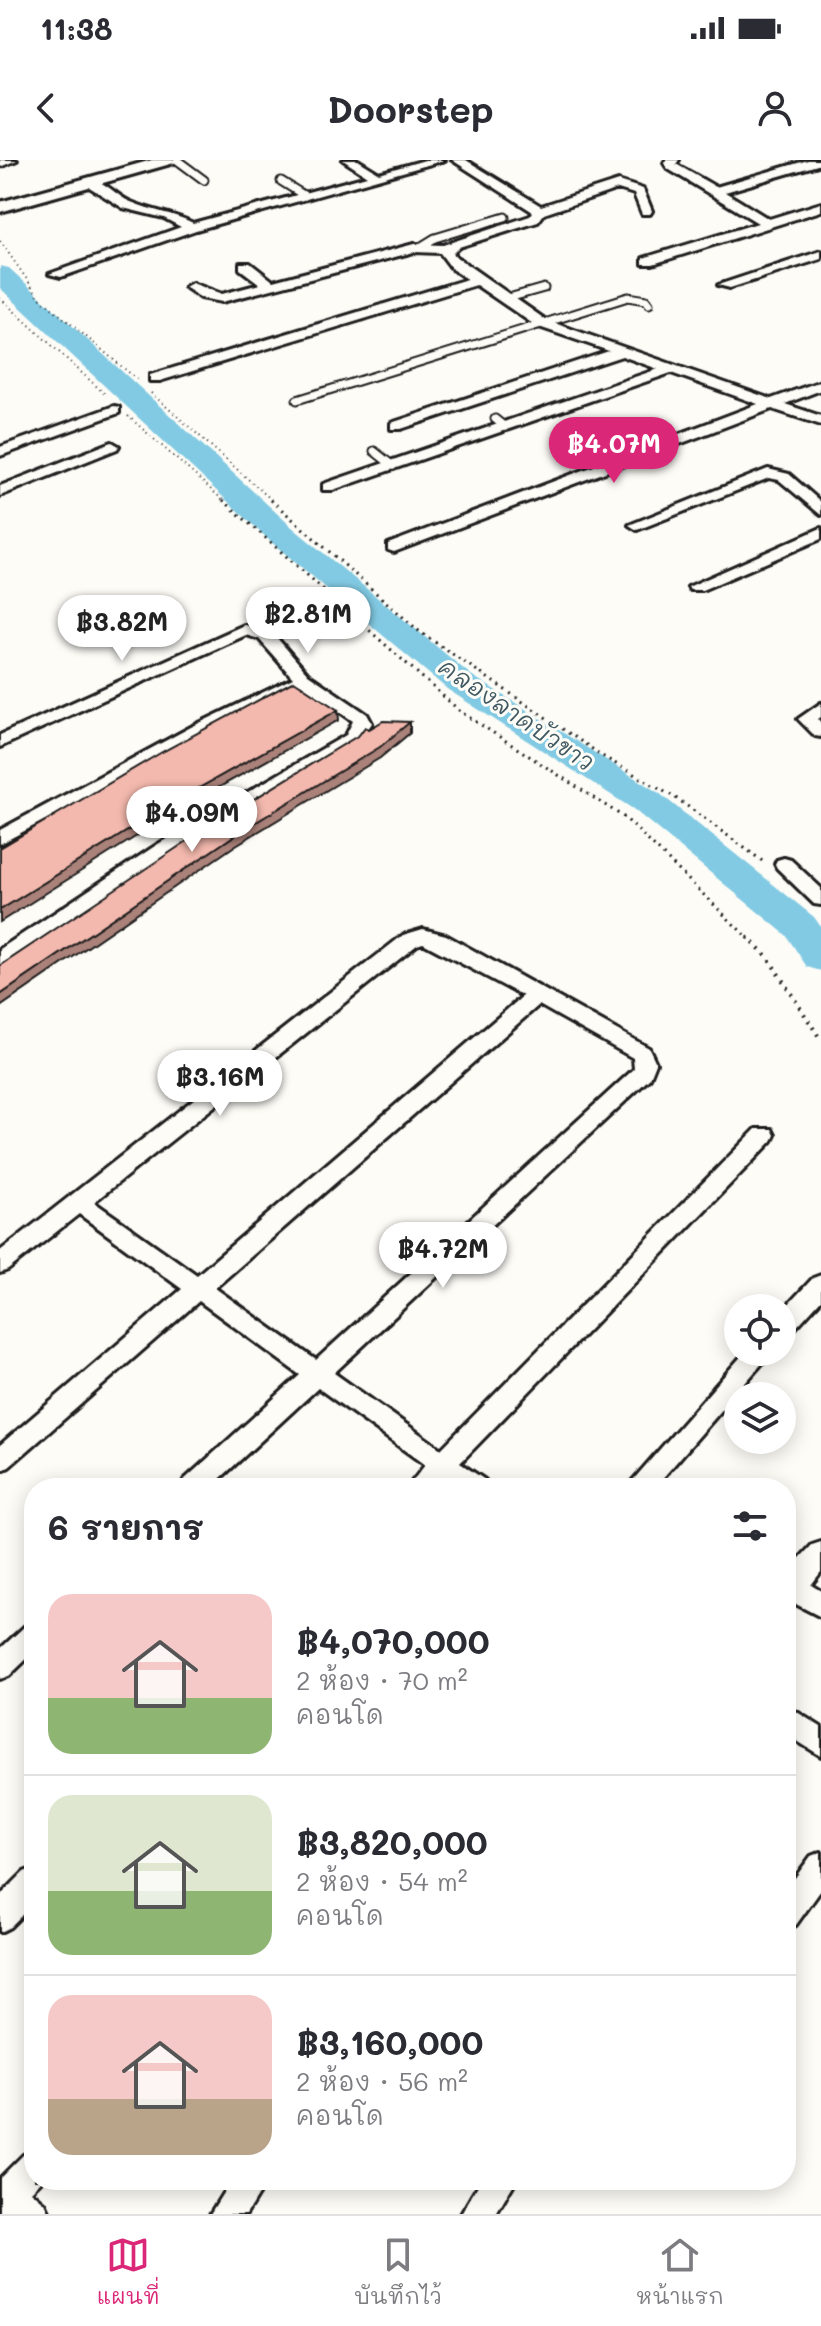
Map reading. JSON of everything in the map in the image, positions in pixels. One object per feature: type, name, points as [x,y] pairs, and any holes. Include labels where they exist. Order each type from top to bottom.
[{"type":"street","points":[[0,163],[11,160]]},
{"type":"street","points":[[0,207],[169,160]]},
{"type":"street","points":[[349,160],[378,177]]},
{"type":"street","points":[[56,274],[192,227],[439,160]]},
{"type":"street","points":[[458,160],[540,211]]},
{"type":"street","points":[[673,160],[670,163],[672,166],[767,223]]},
{"type":"street","points":[[713,192],[821,160]]},
{"type":"street","points":[[90,182],[127,205],[168,215],[192,227]]},
{"type":"street","points":[[192,287],[206,295],[222,298],[422,246],[446,249],[465,238],[534,219],[540,211],[618,185],[639,192],[646,211]]},
{"type":"street","points":[[648,261],[821,207]]},
{"type":"street","points":[[446,249],[446,255],[457,266],[541,323],[821,421]]},
{"type":"street","points":[[725,285],[821,255]]},
{"type":"street","points":[[245,266],[271,286]]},
{"type":"street","points":[[155,378],[477,280]]},
{"type":"street","points":[[396,426],[620,352]]},
{"type":"street","points":[[328,487],[393,466],[500,423],[670,369]]},
{"type":"street","points":[[394,547],[821,385]]},
{"type":"street","points":[[0,452],[119,410]]},
{"type":"street","points":[[0,491],[112,446]]},
{"type":"street","points":[[637,525],[768,473],[784,477],[821,510]]},
{"type":"street","points":[[696,587],[821,533]]},
{"type":"street","points":[[0,742],[244,630],[265,635],[302,678],[361,718],[363,723],[360,731],[165,848],[0,958]]},
{"type":"street","points":[[0,838],[302,678]]},
{"type":"street","points":[[821,708],[807,719],[821,732]]},
{"type":"street","points":[[777,866],[821,899]]},
{"type":"street","points":[[0,1264],[410,940],[423,936],[439,940],[642,1053],[646,1063],[643,1073],[204,1478]]},
{"type":"street","points":[[0,1460],[537,995]]},
{"type":"street","points":[[429,1478],[764,1135]]},
{"type":"street","points":[[78,1202],[319,1372],[462,1478]]},
{"type":"street","points":[[796,1312],[821,1284]]},
{"type":"street","points":[[647,1478],[747,1366]]},
{"type":"street","points":[[796,1580],[821,1553]]},
{"type":"street","points":[[796,1591],[821,1605]]},
{"type":"street","points":[[0,1667],[24,1644]]},
{"type":"street","points":[[796,1725],[821,1743]]},
{"type":"street","points":[[796,1901],[821,1866]]},
{"type":"street","points":[[0,1917],[24,1892]]},
{"type":"street","points":[[0,2202],[24,2177]]},
{"type":"street","points":[[226,2214],[244,2190]]},
{"type":"street","points":[[477,2214],[493,2190]]},
{"type":"street","points":[[0,2202],[23,2204],[34,2214]]},
{"type":"lane","points":[[177,160],[204,180]]},
{"type":"lane","points":[[281,181],[305,196]]},
{"type":"lane","points":[[422,246],[435,238],[505,217]]},
{"type":"lane","points":[[505,299],[544,288]]},
{"type":"lane","points":[[297,400],[628,297],[646,300],[649,304]]},
{"type":"lane","points":[[374,451],[393,466]]},
{"type":"path","points":[[0,241],[40,298],[108,354],[420,632],[604,757],[679,800],[777,866]]},
{"type":"path","points":[[0,298],[119,410],[461,712],[625,818],[767,956],[821,1040]]},
{"type":"building","points":[[294,681],[338,710],[174,802],[0,910],[0,848],[162,752]]},
{"type":"building","points":[[383,721],[410,722],[380,747],[235,835],[0,995],[0,966],[208,827],[359,735],[365,727],[369,729]]},
{"type":"waterway","name":"คลองลาดบัวขาว","points":[[0,274],[281,534],[459,682],[646,801],[800,926],[821,957]]}]
